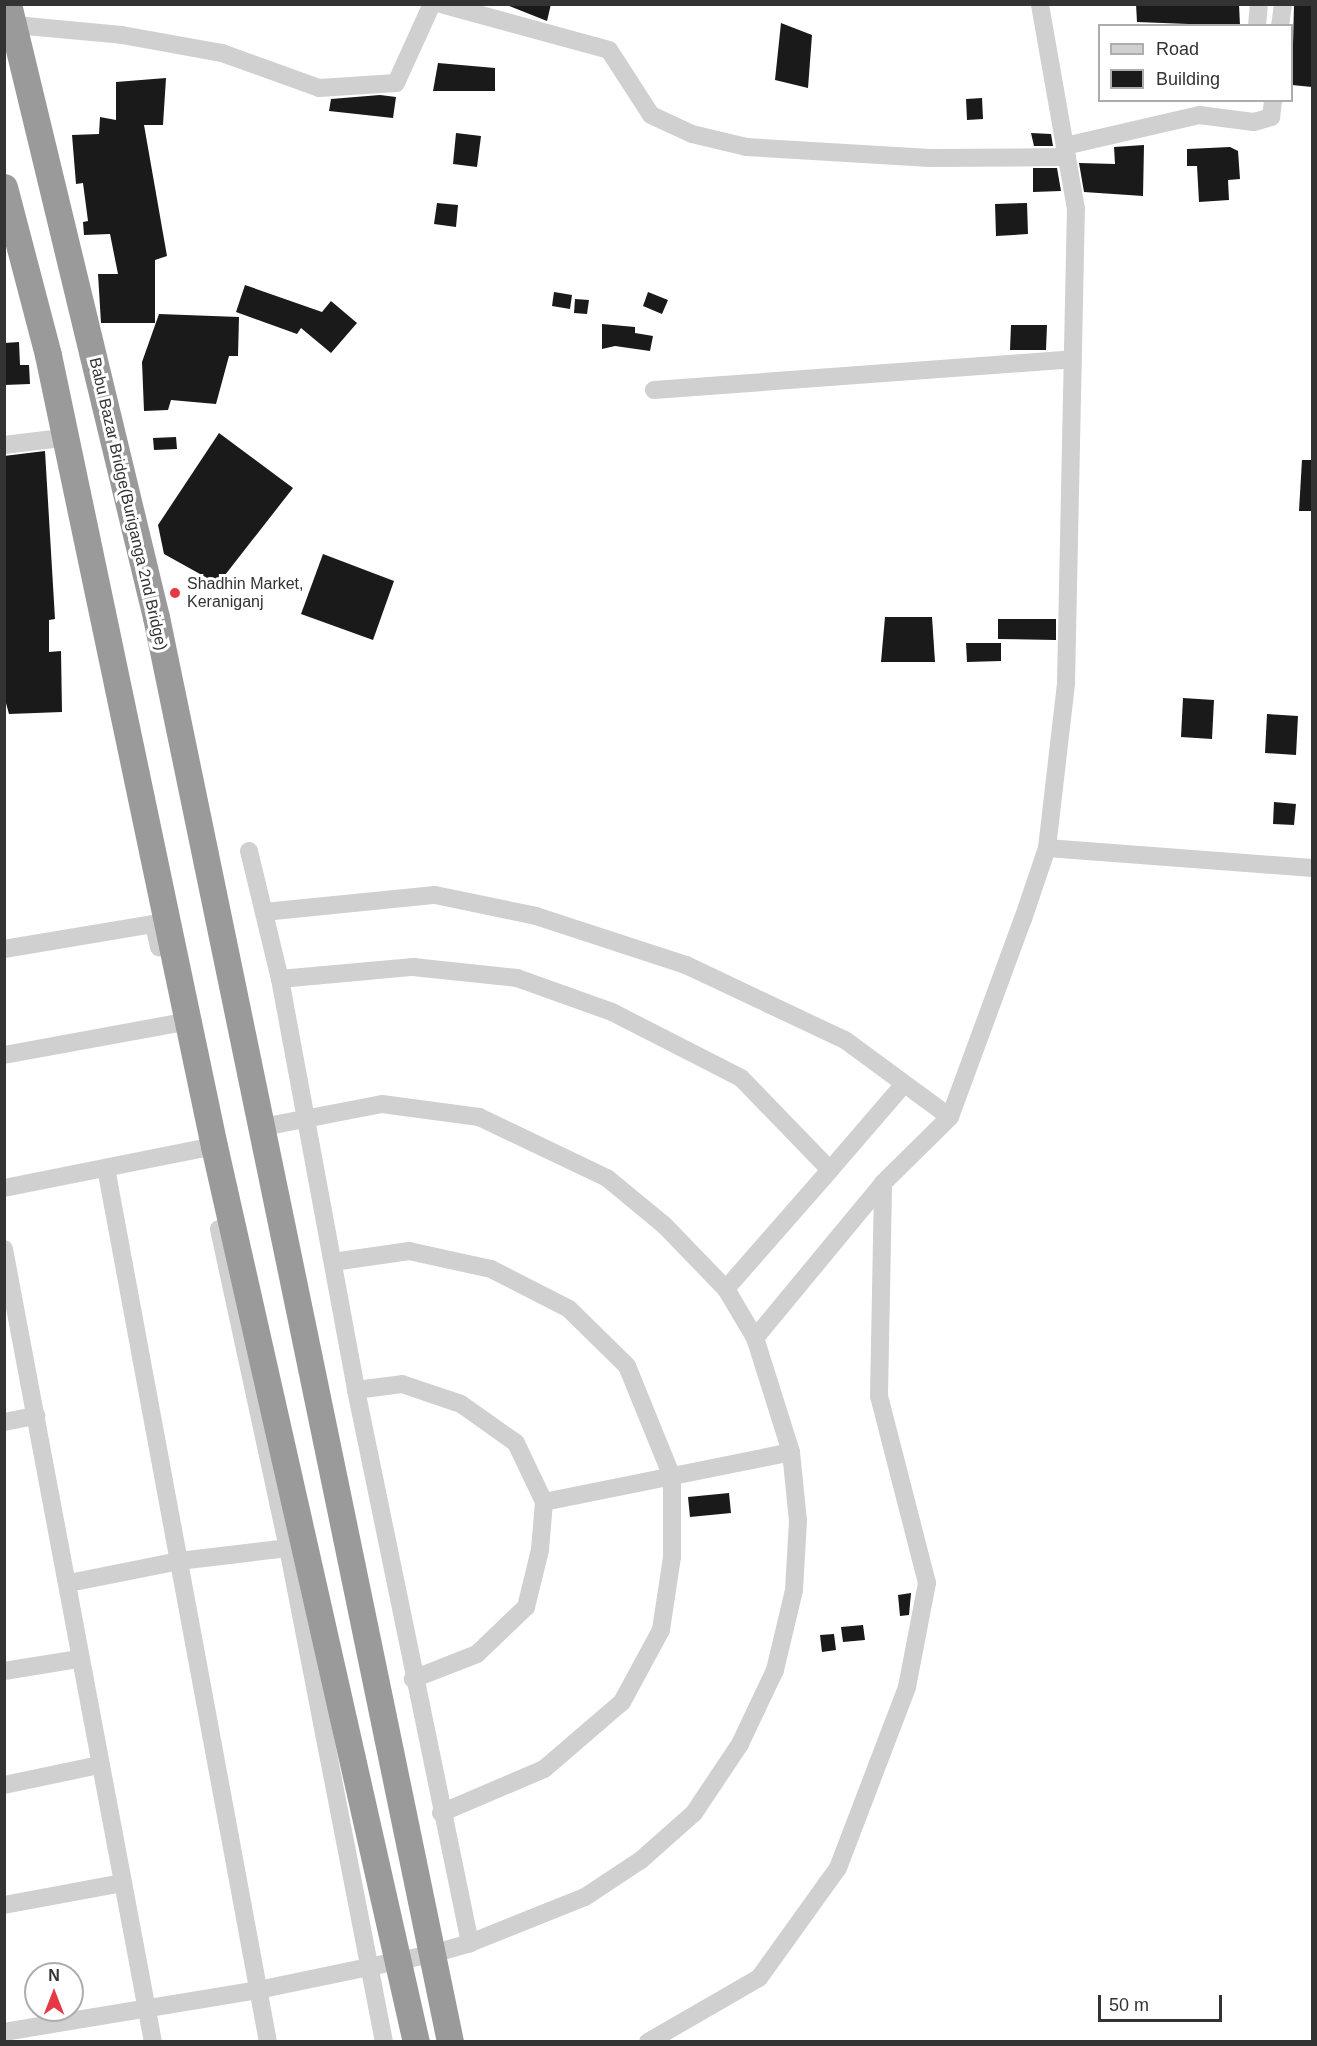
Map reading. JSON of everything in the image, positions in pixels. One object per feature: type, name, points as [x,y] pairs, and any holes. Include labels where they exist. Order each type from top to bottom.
[{"type":"highway","name":"Babu Bazar Bridge(Buriganga 2nd Bridge)","points":[[11,15],[156,617],[450,2042]]},
{"type":"highway","points":[[4,187],[48,355],[62,438],[208,1148],[399,1960],[416,2042]]},
{"type":"street","points":[[11,15],[222,53],[319,88],[396,83],[432,4]]},
{"type":"street","points":[[441,4],[609,50],[651,115],[692,135],[746,147],[919,158],[1066,151],[1199,115],[1254,122],[1271,117],[1273,102]]},
{"type":"street","points":[[755,1338],[883,1183],[950,1117],[1047,848],[1066,683],[1076,209],[1047,65],[1040,4]]},
{"type":"street","points":[[1257,24],[1259,4]]},
{"type":"street","points":[[1280,24],[1283,4]]},
{"type":"street","points":[[654,390],[1073,359]]},
{"type":"street","points":[[4,445],[62,438]]},
{"type":"street","points":[[1047,848],[1312,868]]},
{"type":"street","points":[[249,850],[280,979],[307,1114],[356,1390],[413,1679],[470,1943]]},
{"type":"street","points":[[264,912],[435,895],[536,915],[686,965],[845,1040],[950,1117]]},
{"type":"street","points":[[4,949],[154,924],[183,1022],[4,1055]]},
{"type":"street","points":[[280,979],[413,967],[517,978],[612,1012],[741,1078],[830,1170]]},
{"type":"street","points":[[726,1289],[904,1084]]},
{"type":"street","points":[[4,2032],[147,2005],[258,1990],[432,1954],[470,1943],[585,1897],[641,1860],[694,1813],[740,1744],[775,1670],[794,1590],[798,1521],[791,1452],[755,1338],[726,1289],[664,1226],[607,1178],[550,1147],[479,1117],[382,1104],[307,1114],[262,1126]]},
{"type":"street","points":[[4,1188],[208,1148],[384,2042]]},
{"type":"street","points":[[106,1168],[268,2042]]},
{"type":"street","points":[[648,2042],[759,1978],[838,1868],[907,1687],[927,1583],[879,1396],[883,1183]]},
{"type":"street","points":[[4,1249],[10,1308],[36,1416],[69,1583],[79,1659],[153,2042]]},
{"type":"street","points":[[333,1262],[409,1251],[491,1269],[568,1309],[627,1366],[672,1477],[672,1557],[661,1630],[622,1702],[544,1769],[441,1813]]},
{"type":"street","points":[[356,1390],[402,1384],[461,1404],[516,1443],[544,1502],[540,1550],[526,1607],[477,1654],[413,1679]]},
{"type":"street","points":[[4,1422],[36,1416]]},
{"type":"street","points":[[544,1502],[791,1452]]},
{"type":"street","points":[[69,1583],[179,1561],[288,1548]]},
{"type":"street","points":[[4,1671],[79,1659]]},
{"type":"street","points":[[4,1785],[99,1765]]},
{"type":"street","points":[[4,1905],[123,1882]]},
{"type":"building","points":[[504,4],[551,4],[547,21]]},
{"type":"building","points":[[1136,4],[1239,4],[1240,24],[1137,22]]},
{"type":"building","points":[[1294,4],[1312,4],[1312,87],[1293,85]]},
{"type":"building","points":[[781,23],[812,35],[808,88],[775,80]]},
{"type":"building","points":[[438,63],[495,68],[495,91],[433,91]]},
{"type":"building","points":[[166,78],[163,125],[144,125],[167,256],[155,260],[155,323],[101,323],[98,274],[118,274],[110,234],[84,235],[83,222],[88,221],[83,183],[76,184],[72,135],[99,134],[100,117],[116,120],[116,82]]},
{"type":"building","points":[[380,95],[396,97],[393,118],[329,111],[331,99]]},
{"type":"building","points":[[982,98],[983,119],[967,120],[966,99]]},
{"type":"building","points":[[456,133],[481,136],[477,167],[453,164]]},
{"type":"building","points":[[1031,133],[1051,134],[1053,146],[1034,146]]},
{"type":"building","points":[[1144,145],[1143,196],[1084,192],[1079,163],[1115,164],[1114,147]]},
{"type":"building","points":[[1230,147],[1238,151],[1240,179],[1228,180],[1229,200],[1199,202],[1197,166],[1187,166],[1187,149]]},
{"type":"building","points":[[1033,168],[1057,168],[1061,191],[1033,192]]},
{"type":"building","points":[[437,203],[458,205],[456,227],[434,224]]},
{"type":"building","points":[[1027,203],[1028,234],[996,236],[995,204]]},
{"type":"building","points":[[245,285],[322,312],[331,301],[357,323],[331,353],[301,328],[297,334],[236,312]]},
{"type":"building","points":[[554,292],[572,295],[570,309],[552,306]]},
{"type":"building","points":[[648,292],[668,300],[662,314],[643,306]]},
{"type":"building","points":[[575,299],[589,300],[587,314],[574,313]]},
{"type":"building","points":[[159,314],[239,317],[238,356],[229,356],[216,404],[171,400],[168,410],[144,411],[142,362]]},
{"type":"building","points":[[602,324],[635,327],[635,333],[653,336],[650,351],[615,346],[602,349]]},
{"type":"building","points":[[1011,325],[1047,325],[1046,350],[1010,350]]},
{"type":"building","points":[[19,342],[20,365],[29,365],[30,384],[4,385],[4,343]]},
{"type":"building","points":[[219,433],[293,488],[218,584],[164,554],[158,525]]},
{"type":"building","points":[[176,437],[177,449],[154,450],[153,438]]},
{"type":"building","points":[[45,451],[55,619],[49,620],[49,652],[61,651],[62,712],[9,714],[4,696],[4,456]]},
{"type":"building","points":[[1302,460],[1312,460],[1312,511],[1299,511]]},
{"type":"building","points":[[323,554],[394,581],[373,640],[301,614]]},
{"type":"building","points":[[885,617],[932,617],[935,662],[881,662]]},
{"type":"building","points":[[998,619],[1056,619],[1056,640],[998,639]]},
{"type":"building","points":[[966,643],[1001,643],[1001,661],[967,662]]},
{"type":"building","points":[[1183,698],[1214,700],[1212,739],[1181,737]]},
{"type":"building","points":[[1267,714],[1298,716],[1296,755],[1265,753]]},
{"type":"building","points":[[1274,802],[1296,804],[1294,825],[1273,824]]},
{"type":"building","points":[[729,1493],[731,1513],[690,1517],[688,1497]]},
{"type":"building","points":[[911,1593],[909,1615],[900,1616],[898,1595]]},
{"type":"building","points":[[863,1625],[865,1640],[843,1642],[841,1627]]},
{"type":"building","points":[[834,1634],[836,1650],[822,1652],[820,1635]]},
{"type":"place","name":"Shadhin Market, Keraniganj","points":[[175,593]]}]
